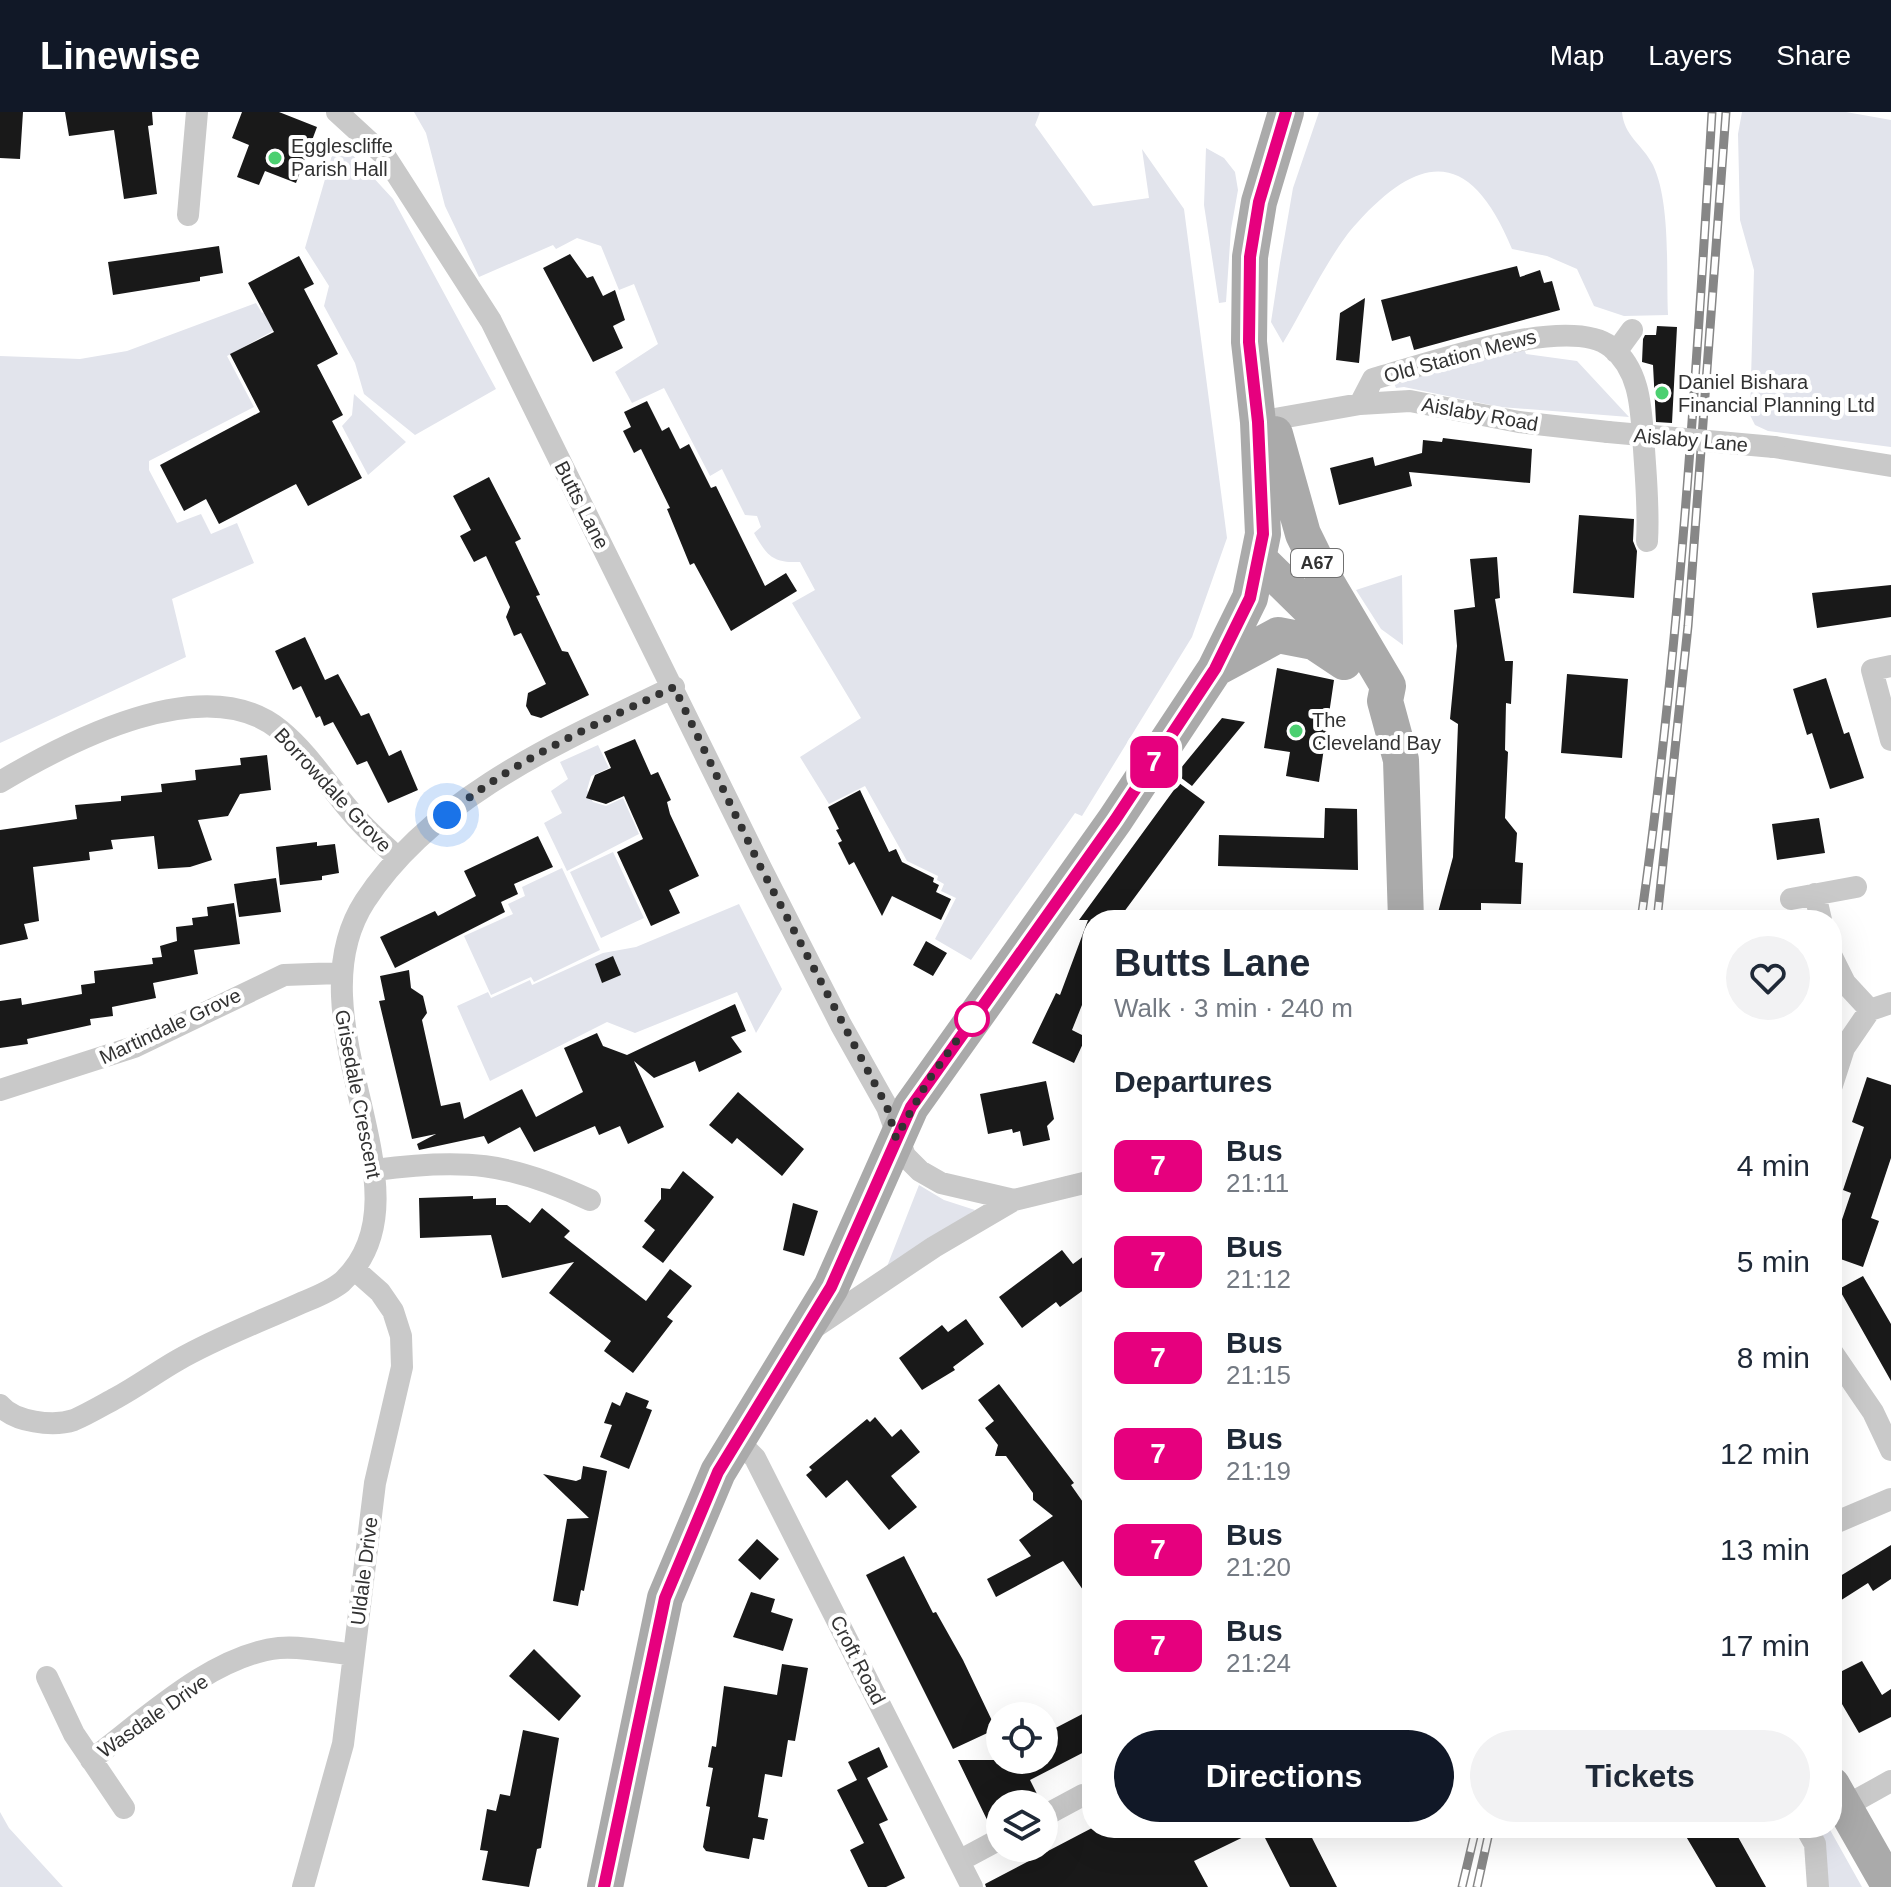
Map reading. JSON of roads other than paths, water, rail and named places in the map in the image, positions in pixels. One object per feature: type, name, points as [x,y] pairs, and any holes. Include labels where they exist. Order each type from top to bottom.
[{"type":"main road","name":"A67","points":[[1286,112],[1259,202],[1250,257],[1249,342],[1258,422],[1263,521],[1260,560],[1328,628],[1371,693],[1385,701]]},
{"type":"main road","name":"A67","points":[[1258,422],[1275,432],[1303,534],[1327,583],[1388,686],[1385,701],[1401,760],[1406,910]]},
{"type":"main road","points":[[605,1887],[665,1598],[695,1520],[736,1439],[805,1334],[831,1287],[896,1138],[928,1081],[1115,820],[1215,669],[1246,608],[1260,560]]},
{"type":"main road","name":"A67","points":[[1215,669],[1278,635],[1305,639],[1324,647],[1357,674]]},
{"type":"main road","points":[[1842,1803],[1890,1887]]},
{"type":"street","points":[[188,215],[197,112]]},
{"type":"street","name":"Butts Lane","points":[[337,112],[385,156],[491,321],[761,868],[887,1107],[896,1138],[910,1162],[930,1178],[959,1190],[1014,1200]]},
{"type":"street","points":[[1632,330],[1616,352],[1630,371],[1640,401],[1648,503],[1647,541]]},
{"type":"street","name":"Old Station Mews","points":[[1360,404],[1373,379],[1543,334],[1596,339],[1616,352]]},
{"type":"street","name":"Aislaby Road","points":[[1258,422],[1360,404],[1410,401],[1519,422],[1608,432]]},
{"type":"street","name":"Aislaby Lane","points":[[1608,432],[1774,447],[1891,466]]},
{"type":"street","points":[[1891,666],[1872,670],[1891,740]]},
{"type":"street","name":"Grisedale Crescent","points":[[0,1405],[5,1411],[36,1422],[71,1421],[136,1387],[179,1359],[333,1289],[354,1269],[371,1230],[377,1189],[343,1026],[340,973],[355,919],[397,857],[470,796],[597,724],[674,687]]},
{"type":"street","name":"Borrowdale Grove","points":[[0,782],[70,744],[118,724],[202,706],[233,708],[260,717],[280,730],[360,823],[397,857]]},
{"type":"street","points":[[1791,899],[1856,887]]},
{"type":"street","points":[[1815,894],[1819,910]]},
{"type":"street","name":"Martindale Grove","points":[[0,1090],[134,1047],[284,975],[340,973]]},
{"type":"street","points":[[1842,977],[1845,983],[1880,1006],[1842,1054]]},
{"type":"street","points":[[375,1170],[455,1162],[492,1165],[552,1182],[590,1200]]},
{"type":"street","points":[[805,1334],[934,1247],[1014,1200],[1082,1183]]},
{"type":"street","name":"Uldale Drive","points":[[303,1887],[337,1771],[347,1721],[375,1483],[403,1354],[393,1311],[380,1292],[354,1269]]},
{"type":"street","points":[[1842,1367],[1873,1412],[1891,1450]]},
{"type":"street","name":"Croft Road","points":[[736,1439],[755,1458],[972,1887]]},
{"type":"street","points":[[1842,1520],[1891,1499]]},
{"type":"street","name":"Wasdale Drive","points":[[91,1760],[176,1696],[243,1659],[282,1648],[353,1655]]},
{"type":"street","points":[[47,1677],[74,1734],[124,1808]]},
{"type":"street","points":[[1842,1795],[1891,1781]]},
{"type":"street","points":[[1058,1808],[1082,1796]]},
{"type":"street","points":[[1812,1838],[1815,1844],[1818,1887]]},
{"type":"street","points":[[959,1861],[986,1847]]},
{"type":"railway","points":[[1642,910],[1676,618],[1693,416],[1712,112]]},
{"type":"railway","points":[[1658,910],[1688,626],[1726,112]]},
{"type":"railway","points":[[1462,1887],[1474,1838]]},
{"type":"railway","points":[[1477,1887],[1488,1838]]},
{"type":"place","name":"Egglescliffe Parish Hall","points":[[275,158]]},
{"type":"place","name":"Daniel Bishara Financial Planning Ltd","points":[[1662,393]]},
{"type":"place","name":"The Cleveland Bay","points":[[1296,731]]}]
